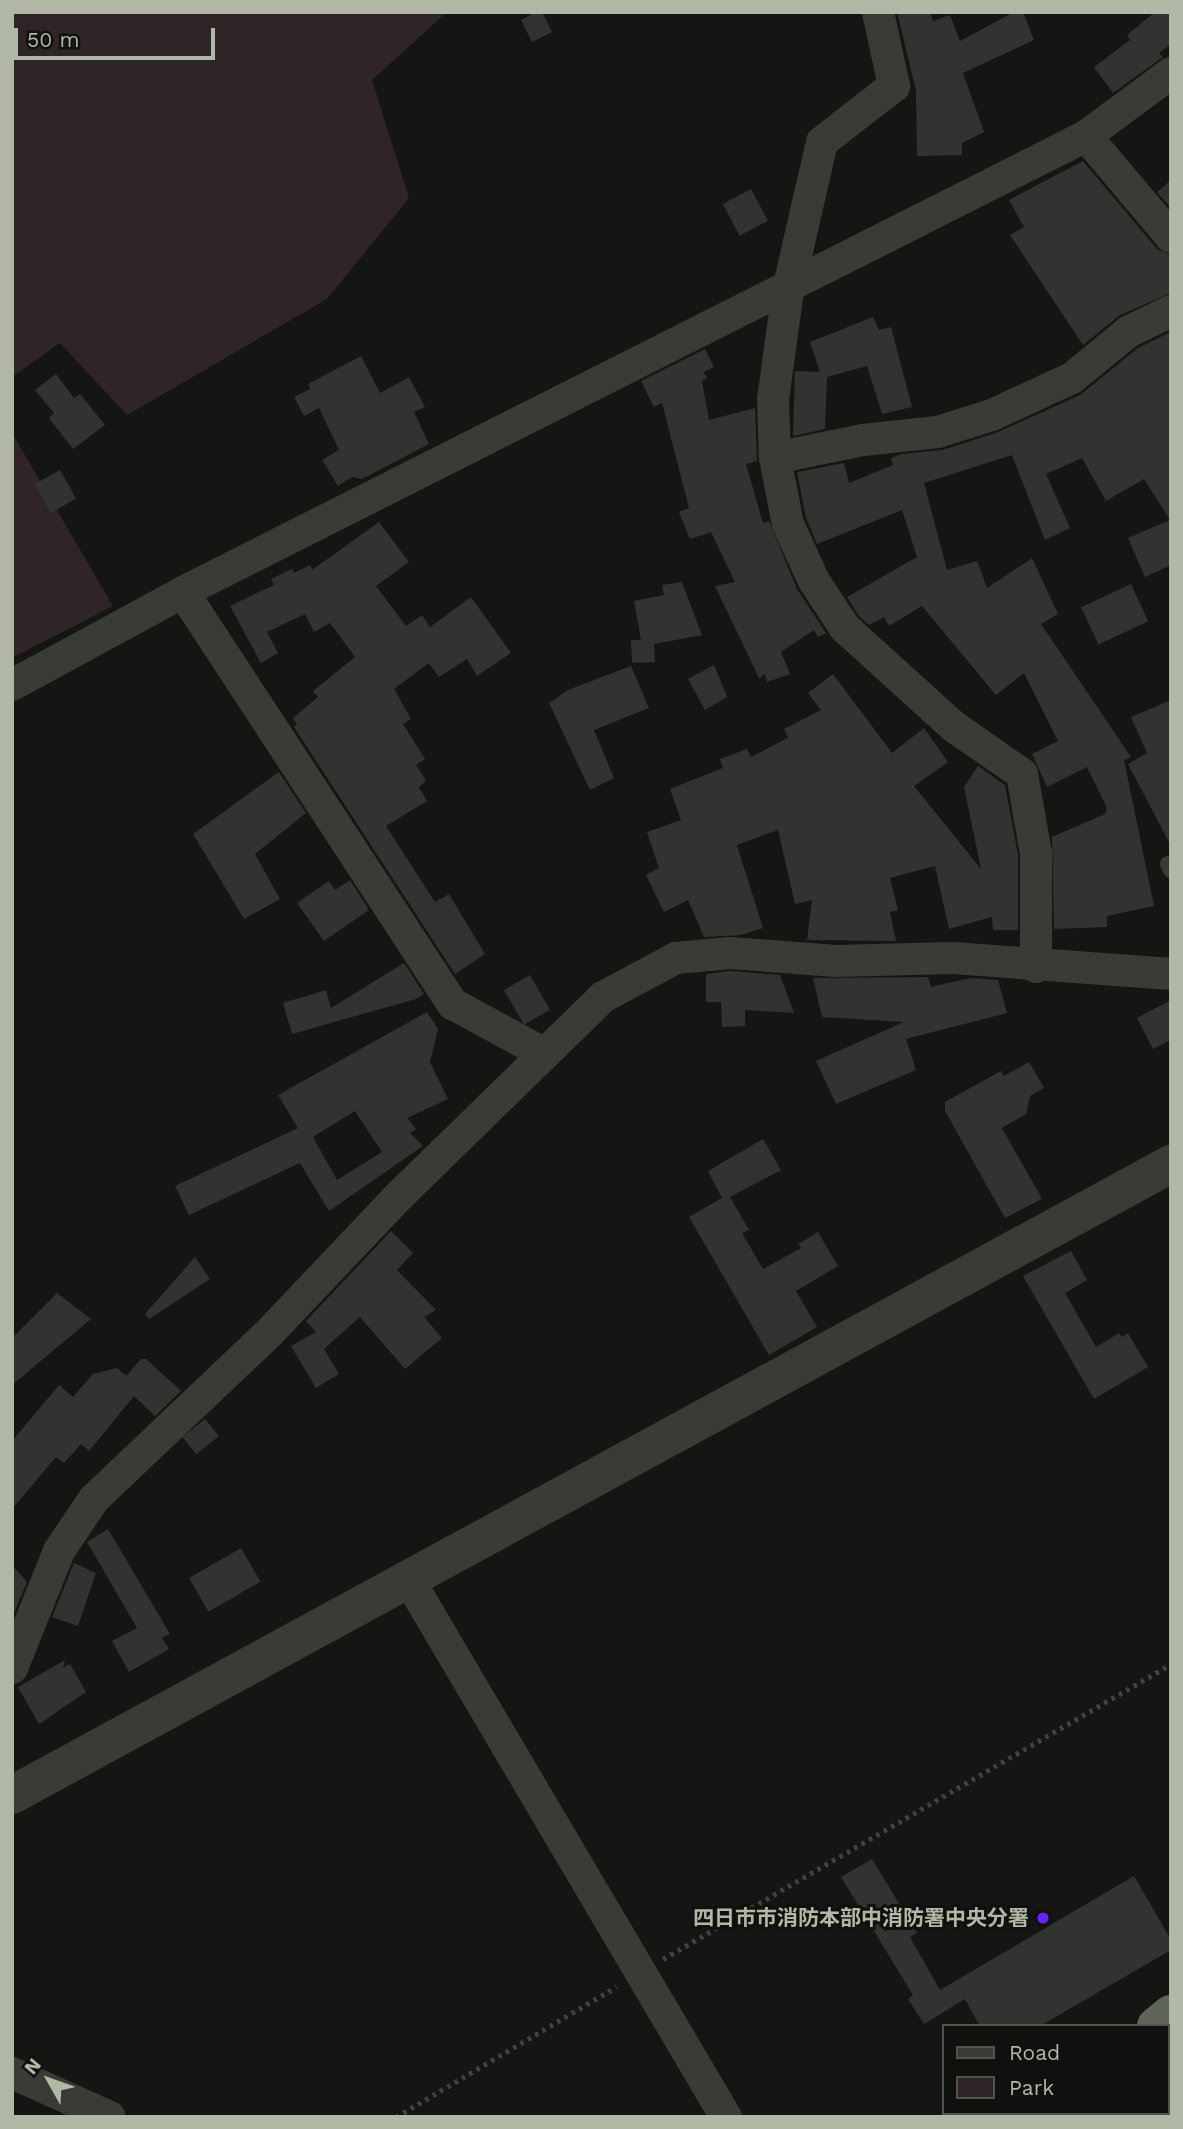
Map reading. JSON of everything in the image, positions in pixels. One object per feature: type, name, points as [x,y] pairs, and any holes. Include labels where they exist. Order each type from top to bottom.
[{"type":"street","points":[[878,12],[894,86],[822,142],[789,290],[773,399],[775,458],[788,524],[814,581],[845,628],[953,726],[1022,775],[1036,853],[1036,967]]},
{"type":"street","points":[[12,685],[183,592],[789,290],[1086,136],[1171,73]]},
{"type":"street","points":[[1086,136],[1171,237]]},
{"type":"street","points":[[775,458],[863,440],[938,432],[992,415],[1072,378],[1128,332],[1171,311]]},
{"type":"street","points":[[183,592],[453,1004],[543,1053]]},
{"type":"street","points":[[12,1668],[58,1551],[93,1499],[269,1333],[543,1053],[603,997],[650,970],[689,956],[778,954],[836,961],[953,958],[1036,967],[1171,974]]},
{"type":"street","points":[[12,1795],[1171,1164]]},
{"type":"street","points":[[409,1580],[726,2117]]},
{"type":"street","points":[[12,2073],[110,2117]]},
{"type":"path","points":[[396,2117],[1171,1664]]},
{"type":"green space","points":[[12,12],[447,12],[372,80],[409,198],[327,299],[127,415],[60,343],[12,377]]},
{"type":"green space","points":[[12,433],[113,606],[12,658]]},
{"type":"building","points":[[536,12],[542,12],[552,32],[532,42],[521,20]]},
{"type":"building","points":[[897,12],[930,12],[933,21],[950,15],[960,41],[1014,12],[1023,12],[1034,40],[963,73],[984,132],[962,143],[962,155],[917,156],[916,91]]},
{"type":"building","points":[[1155,12],[1171,12],[1171,44],[1159,53],[1163,57],[1113,93],[1094,67],[1130,40],[1127,35]]},
{"type":"building","points":[[1083,161],[1157,249],[1171,255],[1171,293],[1120,315],[1083,345],[1010,235],[1024,227],[1009,200]]},
{"type":"building","points":[[1171,180],[1171,208],[1157,192]]},
{"type":"building","points":[[751,189],[768,221],[740,236],[723,204]]},
{"type":"building","points":[[873,317],[879,330],[891,327],[912,407],[882,414],[867,366],[827,377],[825,429],[793,436],[795,371],[820,372],[810,342]]},
{"type":"building","points":[[1171,332],[1171,565],[1145,577],[1128,538],[1170,520],[1144,479],[1106,501],[1082,458],[1046,474],[1070,528],[1045,540],[1012,455],[924,483],[947,570],[977,561],[987,588],[1032,558],[1058,614],[1041,624],[1131,757],[1124,760],[1154,906],[1107,916],[1107,927],[1054,929],[1052,837],[1105,814],[1107,808],[1087,767],[1047,787],[1032,754],[1058,741],[1024,673],[996,695],[922,606],[889,626],[884,617],[869,625],[859,616],[847,597],[917,557],[902,510],[817,544],[806,518],[797,472],[844,463],[849,483],[893,465],[891,458],[901,454],[943,450],[998,432],[1080,395],[1138,348]]},
{"type":"building","points":[[705,349],[714,367],[704,372],[707,378],[702,381],[709,420],[755,408],[757,461],[746,464],[763,523],[769,521],[797,589],[826,633],[818,637],[814,630],[781,652],[790,674],[767,682],[765,674],[759,678],[715,586],[735,582],[711,532],[690,539],[679,512],[689,508],[662,403],[654,407],[641,381]]},
{"type":"building","points":[[361,356],[380,393],[409,377],[425,407],[414,412],[429,444],[362,479],[352,477],[338,486],[322,460],[339,450],[319,408],[304,416],[294,397],[310,389],[308,384]]},
{"type":"building","points":[[56,374],[74,398],[80,394],[105,425],[73,449],[49,418],[54,413],[35,390]]},
{"type":"building","points":[[60,470],[76,499],[51,513],[35,484]]},
{"type":"building","points":[[379,522],[409,562],[376,586],[406,626],[422,615],[430,627],[471,597],[511,653],[477,676],[467,659],[439,677],[429,663],[394,689],[411,719],[403,724],[425,759],[416,765],[426,781],[419,787],[427,801],[386,826],[435,902],[449,894],[485,954],[455,974],[294,727],[297,724],[293,718],[318,697],[313,691],[355,657],[330,623],[314,632],[305,614],[267,632],[278,653],[261,663],[230,606],[274,585],[271,579],[292,569],[294,573],[310,565],[312,570]]},
{"type":"building","points":[[682,582],[702,635],[654,644],[655,662],[632,663],[631,640],[641,640],[634,601],[664,595],[662,585]]},
{"type":"building","points":[[1131,584],[1148,621],[1098,644],[1081,607]]},
{"type":"building","points":[[714,665],[727,697],[705,710],[688,679]]},
{"type":"building","points":[[631,666],[649,708],[594,730],[614,778],[590,790],[549,703],[568,690]]},
{"type":"building","points":[[833,674],[892,753],[924,728],[948,762],[914,786],[981,869],[964,787],[978,766],[1005,785],[1018,855],[1018,930],[993,930],[992,917],[949,929],[935,866],[890,878],[898,910],[890,912],[896,941],[807,940],[812,900],[795,904],[778,830],[737,845],[763,928],[741,935],[704,937],[688,900],[664,912],[646,875],[659,868],[647,832],[681,820],[670,789],[723,768],[720,759],[747,749],[751,757],[788,738],[784,729],[821,710],[808,693]]},
{"type":"building","points":[[1171,700],[1171,846],[1128,764],[1147,753],[1131,717]]},
{"type":"building","points":[[279,772],[306,813],[255,854],[280,899],[244,919],[193,834]]},
{"type":"building","points":[[350,880],[369,910],[324,941],[297,903],[329,881],[335,890]]},
{"type":"building","points":[[404,963],[424,994],[416,999],[292,1034],[283,1003],[326,990],[331,1008]]},
{"type":"building","points":[[730,971],[780,975],[794,1013],[745,1010],[745,1026],[722,1027],[721,1002],[706,1002],[706,974]]},
{"type":"building","points":[[530,975],[550,1010],[524,1025],[504,990]]},
{"type":"building","points":[[928,977],[931,987],[970,978],[998,980],[1007,1013],[906,1039],[916,1070],[836,1104],[816,1061],[904,1022],[822,1017],[813,978]]},
{"type":"building","points":[[1171,1000],[1171,1040],[1153,1049],[1137,1018]]},
{"type":"building","points":[[427,1012],[438,1029],[430,1062],[448,1099],[407,1118],[416,1129],[410,1133],[423,1146],[329,1211],[300,1163],[189,1215],[175,1186],[298,1128],[278,1095]],"holes":[[[355,1111],[382,1152],[337,1180],[313,1137]]]},
{"type":"building","points":[[1029,1062],[1044,1088],[1030,1096],[1026,1114],[1002,1128],[1042,1199],[1005,1218],[945,1111],[945,1102],[1001,1071],[1004,1076]]},
{"type":"building","points":[[763,1139],[781,1170],[730,1197],[749,1230],[742,1233],[763,1269],[801,1248],[798,1244],[818,1232],[838,1266],[796,1291],[817,1327],[769,1355],[689,1217],[722,1198],[708,1171]]},
{"type":"building","points":[[391,1231],[413,1253],[397,1270],[436,1310],[424,1317],[442,1338],[405,1369],[360,1317],[324,1349],[339,1374],[316,1388],[291,1346],[316,1332],[306,1321]]},
{"type":"building","points":[[1071,1251],[1087,1280],[1065,1293],[1096,1347],[1119,1333],[1122,1337],[1128,1333],[1148,1367],[1094,1399],[1023,1276]]},
{"type":"building","points":[[195,1257],[210,1279],[149,1319],[145,1314]]},
{"type":"building","points":[[57,1293],[91,1319],[12,1385],[12,1338]]},
{"type":"building","points":[[141,1359],[146,1359],[181,1391],[155,1416],[134,1396],[89,1451],[81,1444],[64,1463],[56,1457],[12,1509],[12,1441],[59,1385],[73,1397],[93,1374],[117,1368],[126,1376]]},
{"type":"building","points":[[205,1419],[219,1436],[196,1454],[182,1437]]},
{"type":"building","points":[[108,1529],[170,1634],[162,1638],[169,1649],[129,1672],[112,1641],[137,1628],[87,1542]]},
{"type":"building","points":[[241,1548],[260,1582],[209,1612],[189,1578]]},
{"type":"building","points":[[74,1563],[96,1573],[78,1626],[52,1617]]},
{"type":"building","points":[[12,1565],[27,1582],[12,1618]]},
{"type":"building","points":[[65,1660],[63,1668],[70,1664],[86,1692],[39,1724],[18,1687]]},
{"type":"building","points":[[872,1859],[917,1933],[910,1937],[940,1990],[1134,1876],[1171,1940],[1171,1950],[1043,2024],[979,2024],[965,1999],[924,2024],[908,1999],[913,1995],[841,1877]]},
{"type":"place","name":"四日市市消防本部中消防署中央分署","points":[[1043,1918]]}]
